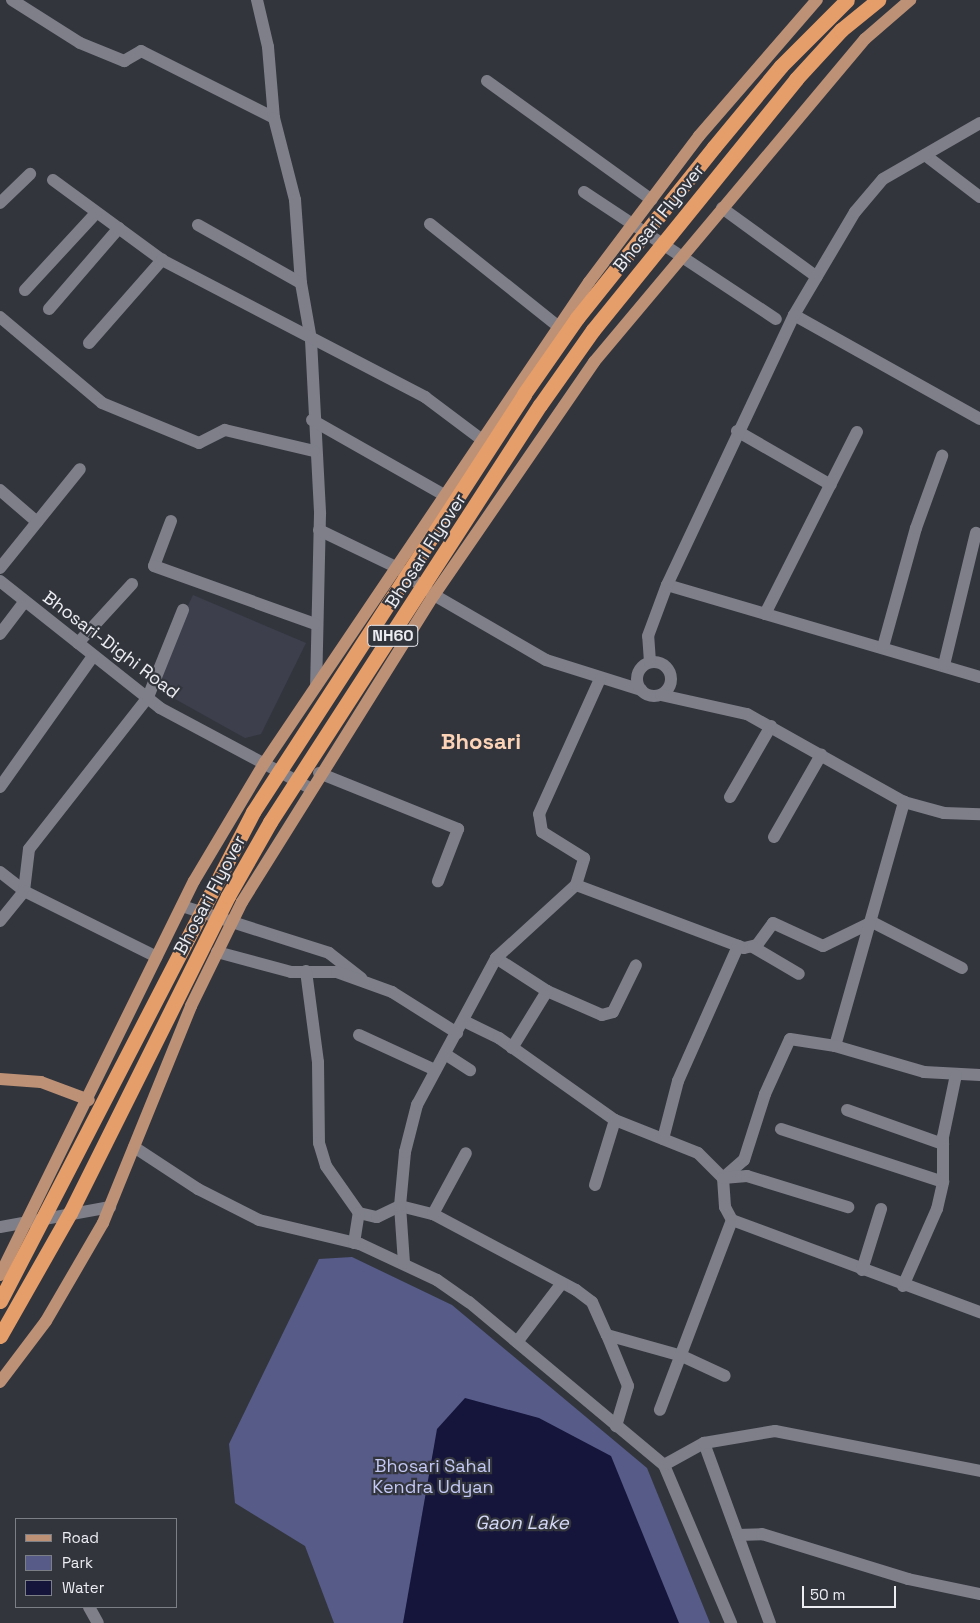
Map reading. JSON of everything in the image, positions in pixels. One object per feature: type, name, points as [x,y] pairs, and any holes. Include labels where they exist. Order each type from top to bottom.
[{"type":"highway","name":"Bhosari Flyover","points":[[0,1301],[249,820],[508,420],[577,318],[714,147],[781,66],[847,0]]},
{"type":"highway","name":"Bhosari Flyover","points":[[0,1336],[70,1214],[228,896],[270,822],[540,405],[593,330],[790,86],[841,30],[878,0]]},
{"type":"main road","points":[[0,1275],[30,1220],[182,906],[265,762],[558,326],[699,136],[817,0]]},
{"type":"main road","points":[[0,1382],[82,1264],[110,1207],[217,952],[232,922],[310,788],[434,595],[594,362],[680,257],[865,39],[910,0]]},
{"type":"main road","points":[[0,1078],[41,1082],[89,1100]]},
{"type":"street","points":[[12,0],[80,43],[124,62],[141,51],[274,118]]},
{"type":"street","points":[[257,0],[268,48],[274,118],[295,200],[301,283],[312,340],[312,420],[319,530],[315,624],[316,686]]},
{"type":"street","points":[[487,81],[652,200]]},
{"type":"street","points":[[650,662],[648,636],[667,585],[737,431],[794,315],[869,192],[925,155],[980,124]]},
{"type":"street","points":[[925,155],[980,197]]},
{"type":"street","points":[[0,202],[30,174]]},
{"type":"street","points":[[53,180],[162,260],[312,340],[425,397],[482,439]]},
{"type":"street","points":[[584,192],[632,227],[776,319]]},
{"type":"street","points":[[722,208],[817,277]]},
{"type":"street","points":[[24,290],[96,213]]},
{"type":"street","points":[[430,224],[558,326]]},
{"type":"street","points":[[198,225],[301,283]]},
{"type":"street","points":[[50,309],[119,228]]},
{"type":"street","points":[[89,343],[162,260]]},
{"type":"street","points":[[794,315],[980,419]]},
{"type":"street","points":[[0,317],[90,395],[110,406],[199,443],[225,430],[314,450]]},
{"type":"street","points":[[312,420],[444,494]]},
{"type":"street","points":[[737,431],[831,484]]},
{"type":"street","points":[[765,614],[857,432]]},
{"type":"street","points":[[883,647],[916,528],[942,456]]},
{"type":"street","points":[[0,568],[80,469]]},
{"type":"street","points":[[0,490],[37,522]]},
{"type":"street","points":[[171,522],[154,566],[315,624]]},
{"type":"street","points":[[319,530],[396,567],[434,595],[546,660],[600,679],[640,690],[728,707],[771,726],[820,756],[904,802],[944,813],[980,814]]},
{"type":"street","points":[[944,665],[976,533]]},
{"type":"street","name":"Bhosari-Dighi Road","points":[[0,581],[93,656],[148,697],[310,788]]},
{"type":"street","points":[[78,643],[132,584]]},
{"type":"street","points":[[667,585],[980,677]]},
{"type":"street","points":[[0,634],[25,601]]},
{"type":"street","points":[[1,917],[24,891],[29,849],[148,697],[183,610]]},
{"type":"street","points":[[0,787],[93,656]]},
{"type":"street","points":[[640,690],[637,674],[650,662]]},
{"type":"street","points":[[650,662],[664,665],[670,673],[670,684],[661,695]]},
{"type":"street","points":[[404,1262],[400,1206],[410,1127],[436,1070],[464,1022],[496,958],[576,885],[584,858],[542,832],[539,814],[600,679]]},
{"type":"street","points":[[730,797],[771,726]]},
{"type":"street","points":[[774,837],[820,756]]},
{"type":"street","points":[[320,773],[458,828],[438,881]]},
{"type":"street","points":[[835,1046],[872,922],[904,802]]},
{"type":"street","points":[[0,872],[24,891],[157,957]]},
{"type":"street","points":[[576,885],[738,946],[753,947],[799,974]]},
{"type":"street","points":[[182,906],[329,954],[363,981]]},
{"type":"street","points":[[753,947],[773,923],[823,946],[872,922]]},
{"type":"street","points":[[872,922],[962,968]]},
{"type":"street","points":[[663,1138],[678,1081],[738,946]]},
{"type":"street","points":[[217,952],[291,972],[337,972],[392,992],[457,1033]]},
{"type":"street","points":[[496,958],[547,991],[609,1015],[636,965]]},
{"type":"street","points":[[306,971],[318,1062],[319,1143],[331,1174],[359,1213],[377,1217],[400,1206],[433,1214],[562,1283],[592,1302],[628,1386],[616,1426]]},
{"type":"street","points":[[512,1048],[547,991]]},
{"type":"street","points":[[464,1022],[512,1048],[615,1120],[698,1153],[723,1178],[725,1207],[732,1220],[902,1286],[980,1312]]},
{"type":"street","points":[[359,1035],[436,1070]]},
{"type":"street","points":[[723,1178],[744,1160],[765,1094],[790,1039],[835,1046],[924,1072],[980,1075]]},
{"type":"street","points":[[445,1054],[470,1070]]},
{"type":"street","points":[[902,1286],[937,1209],[943,1182],[943,1144],[956,1075]]},
{"type":"street","points":[[847,1110],[943,1144]]},
{"type":"street","points":[[595,1185],[615,1120]]},
{"type":"street","points":[[781,1129],[943,1182]]},
{"type":"street","points":[[134,1147],[198,1189],[259,1220],[354,1243],[404,1262],[469,1302],[664,1465],[730,1623]]},
{"type":"street","points":[[433,1214],[466,1153]]},
{"type":"street","points":[[723,1178],[747,1176],[848,1207]]},
{"type":"street","points":[[0,1228],[30,1220],[110,1207]]},
{"type":"street","points":[[862,1270],[881,1209]]},
{"type":"street","points":[[354,1243],[359,1213]]},
{"type":"street","points":[[660,1410],[732,1220]]},
{"type":"street","points":[[517,1342],[562,1283]]},
{"type":"street","points":[[607,1335],[682,1356],[725,1376]]},
{"type":"street","points":[[664,1465],[704,1443],[775,1430],[980,1471]]},
{"type":"street","points":[[704,1443],[770,1623]]},
{"type":"street","points":[[738,1535],[762,1534],[908,1580],[980,1594]]},
{"type":"street","points":[[90,1608],[98,1623]]},
{"type":"shaded area","points":[[193,595],[306,643],[261,734],[245,738],[150,685]]},
{"type":"green space","name":"Bhosari Sahal Kendra Udyan","points":[[352,1257],[452,1305],[647,1468],[710,1623],[334,1623],[305,1546],[235,1503],[229,1444],[319,1259]]},
{"type":"water","name":"Gaon Lake","points":[[465,1398],[539,1418],[611,1456],[679,1623],[403,1623],[437,1429]]},
{"type":"district","name":"Bhosari","points":[[481,742]]}]
